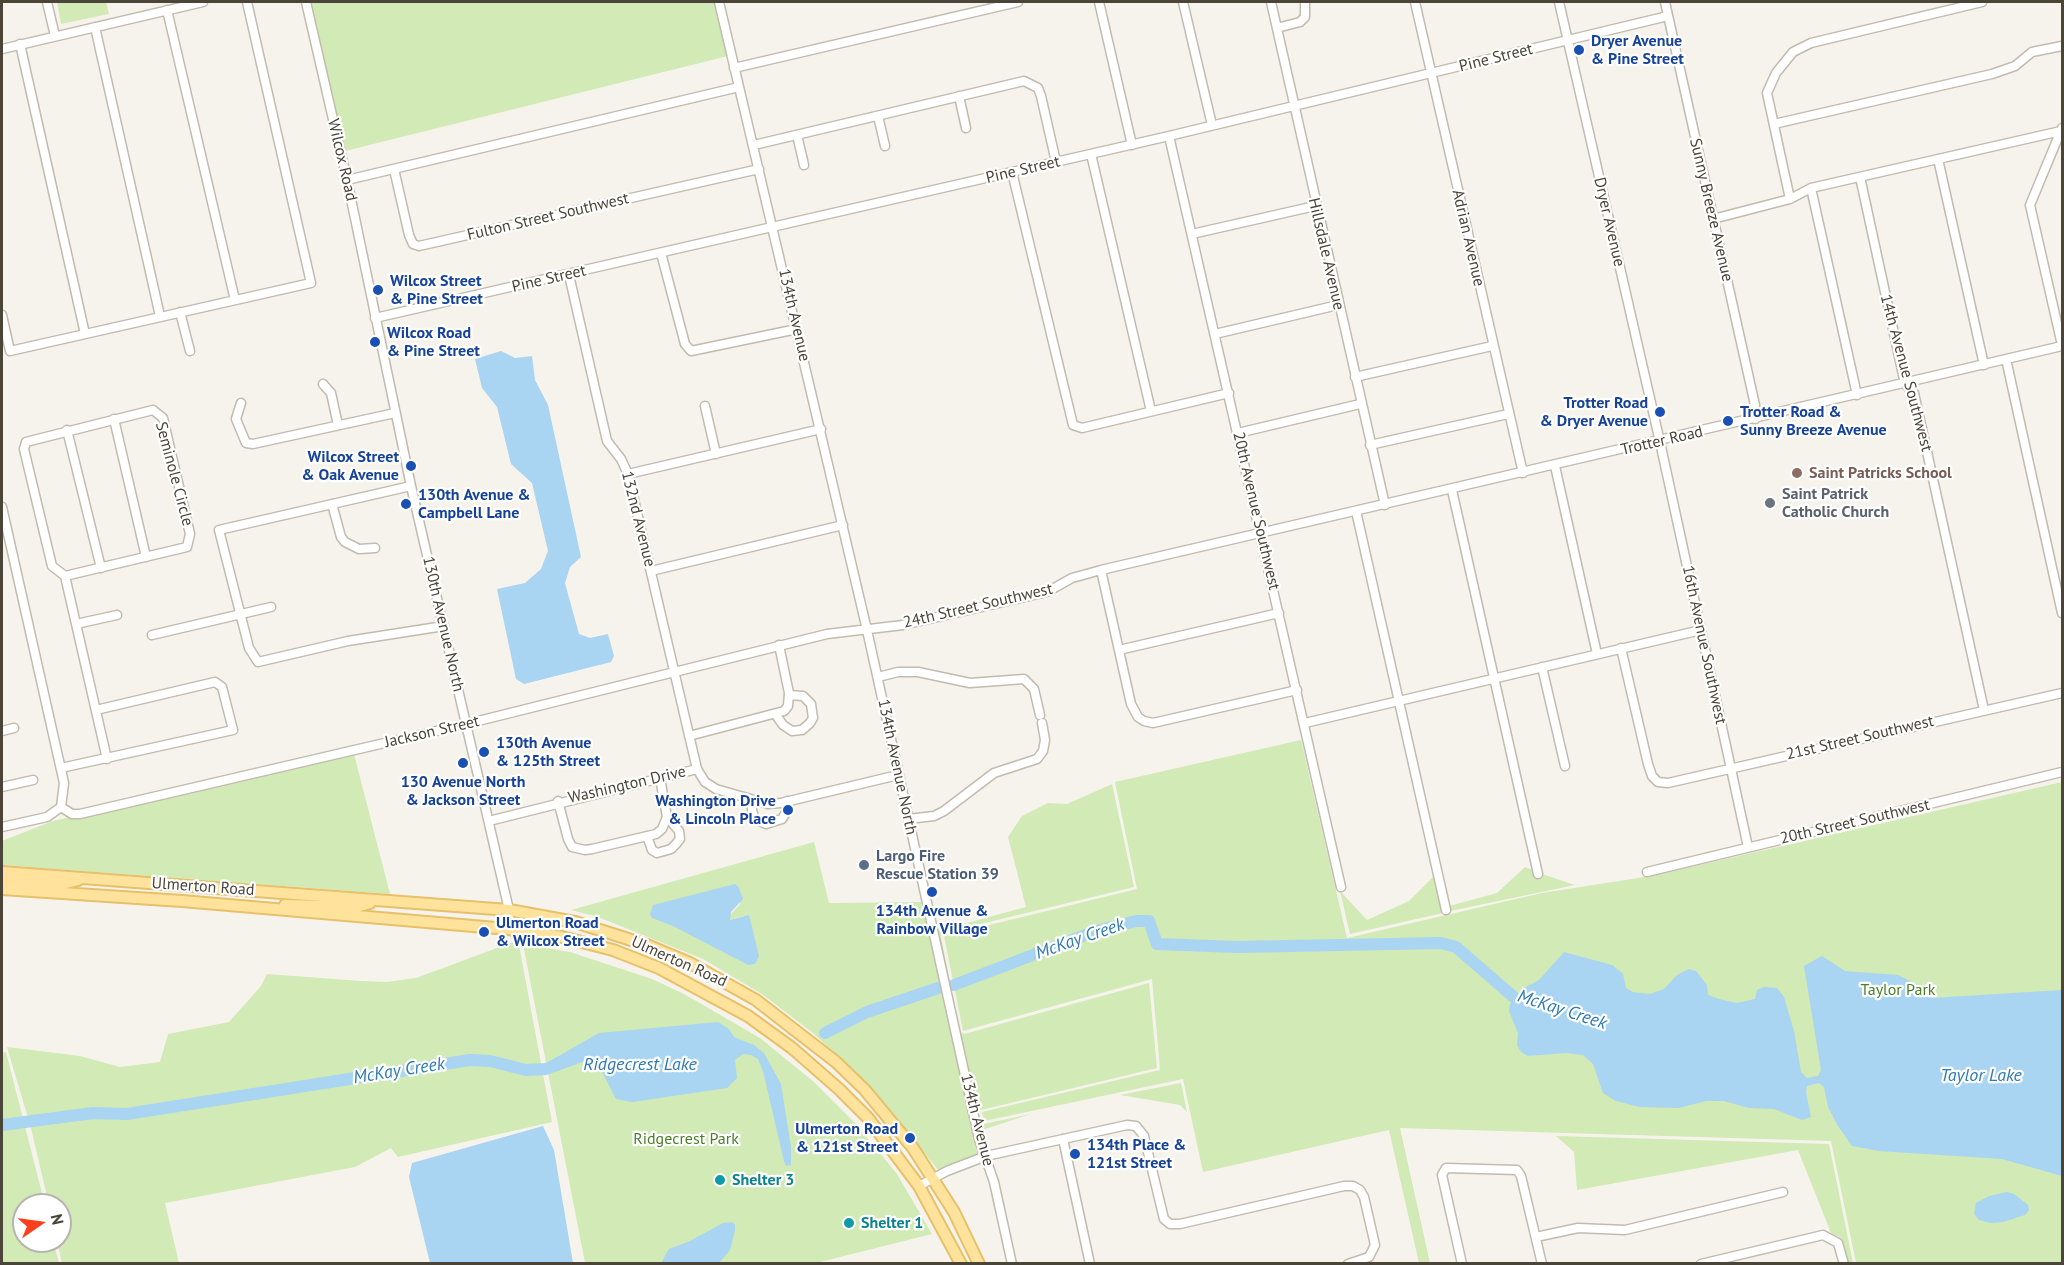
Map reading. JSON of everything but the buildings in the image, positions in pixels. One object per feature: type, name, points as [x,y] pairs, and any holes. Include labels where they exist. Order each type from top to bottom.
[{"type":"main road","name":"Ulmerton Road","points":[[2,872],[509,910],[575,922],[647,945],[690,963],[756,1000],[810,1039],[865,1090],[934,1178],[979,1263]]},
{"type":"main road","points":[[2,881],[58,885],[87,878]]},
{"type":"main road","name":"Ulmerton Road","points":[[2,889],[281,909],[508,929],[562,937],[613,950],[659,968],[748,1016],[792,1048],[839,1089],[868,1118],[919,1186],[961,1263]]},
{"type":"main road","points":[[281,909],[286,903],[356,907],[379,900]]},
{"type":"street","points":[[47,2],[55,36]]},
{"type":"street","points":[[2,48],[203,2]]},
{"type":"street","name":"Wilcox Road","points":[[306,2],[347,180],[375,318]]},
{"type":"street","name":"134th Avenue","points":[[719,2],[774,227],[867,630]]},
{"type":"street","points":[[734,68],[1018,2]]},
{"type":"street","points":[[1099,2],[1132,145]]},
{"type":"street","points":[[1183,2],[1212,125]]},
{"type":"street","name":"Hillsdale Avenue","points":[[1271,2],[1315,206],[1385,505]]},
{"type":"street","points":[[1277,28],[1300,22],[1305,17],[1305,2]]},
{"type":"street","name":"Adrian Avenue","points":[[1415,2],[1492,346],[1523,473]]},
{"type":"street","name":"Dryer Avenue","points":[[1559,2],[1660,442]]},
{"type":"street","name":"Sunny Breeze Avenue","points":[[1665,2],[1755,405],[1755,419]]},
{"type":"street","points":[[1790,199],[1767,93],[1776,73],[1793,52],[1811,43],[1982,2]]},
{"type":"street","points":[[2,315],[10,351],[311,283],[248,6]]},
{"type":"street","points":[[167,10],[235,300]]},
{"type":"street","name":"Pine Street","points":[[375,318],[1132,145],[1668,16]]},
{"type":"street","points":[[95,27],[160,316]]},
{"type":"street","points":[[20,44],[85,334]]},
{"type":"street","points":[[1774,124],[1992,74],[2015,66],[2032,52],[2062,46]]},
{"type":"street","points":[[754,145],[1024,81],[1031,82],[1041,96],[1056,162]]},
{"type":"street","points":[[347,180],[739,87]]},
{"type":"street","points":[[959,96],[966,128]]},
{"type":"street","points":[[878,116],[885,146]]},
{"type":"street","points":[[1713,219],[1790,199],[1811,188],[2062,130]]},
{"type":"street","points":[[2062,130],[2031,205],[2062,346]]},
{"type":"street","points":[[797,135],[804,165]]},
{"type":"street","name":"20th Avenue Southwest","points":[[1169,136],[1262,533],[1341,887]]},
{"type":"street","points":[[1091,154],[1151,411]]},
{"type":"street","points":[[1938,159],[1984,365]]},
{"type":"street","name":"Fulton Street Southwest","points":[[394,169],[409,235],[413,244],[419,246],[759,169]]},
{"type":"street","points":[[1012,172],[1073,426],[1082,428],[1229,393]]},
{"type":"street","name":"14th Avenue Southwest","points":[[1860,177],[1905,384],[1914,393],[1984,710]]},
{"type":"street","points":[[1811,188],[1857,395]]},
{"type":"street","points":[[1192,234],[1315,206]]},
{"type":"street","points":[[661,253],[686,344],[691,351],[797,328]]},
{"type":"street","name":"132nd Avenue","points":[[568,274],[607,441],[621,459],[628,474],[697,769]]},
{"type":"street","points":[[1215,334],[1338,305]]},
{"type":"street","points":[[180,312],[190,351]]},
{"type":"street","name":"130th Avenue North","points":[[375,318],[411,486],[509,910],[508,929]]},
{"type":"street","points":[[1355,377],[1492,346]]},
{"type":"street","name":"Trotter Road","points":[[1262,533],[1660,442],[2062,346]]},
{"type":"street","points":[[2006,360],[2062,614]]},
{"type":"street","points":[[322,384],[331,393],[338,425]]},
{"type":"street","points":[[241,403],[236,419],[246,443],[253,444],[395,413]]},
{"type":"street","points":[[1238,433],[1360,404]]},
{"type":"street","points":[[705,406],[716,454]]},
{"type":"street","name":"Seminole Circle","points":[[153,410],[162,418],[190,534],[187,548],[65,576],[52,566],[24,449],[31,439],[114,419],[153,410]]},
{"type":"street","points":[[1370,445],[1508,414]]},
{"type":"street","points":[[114,419],[146,557]]},
{"type":"street","points":[[628,474],[821,429]]},
{"type":"street","points":[[67,430],[101,568]]},
{"type":"street","name":"16th Avenue Southwest","points":[[1660,442],[1748,847]]},
{"type":"street","points":[[1555,466],[1597,654]]},
{"type":"street","points":[[411,486],[219,530],[253,657],[258,662],[266,662],[348,641],[444,626]]},
{"type":"street","points":[[1452,490],[1538,874]]},
{"type":"street","points":[[332,504],[341,537],[345,542],[359,549],[375,548]]},
{"type":"street","points":[[2,507],[65,792],[62,807],[47,817],[2,827]]},
{"type":"street","points":[[1356,511],[1446,910]]},
{"type":"street","points":[[651,571],[843,525]]},
{"type":"street","name":"24th Street Southwest","points":[[867,630],[903,625],[1047,592],[1072,578],[1101,570],[1262,533]]},
{"type":"street","points":[[1101,570],[1134,710],[1144,721],[1153,723],[1297,690]]},
{"type":"street","points":[[65,576],[107,759]]},
{"type":"street","points":[[152,635],[271,607]]},
{"type":"street","points":[[1119,650],[1279,613]]},
{"type":"street","points":[[76,624],[117,615]]},
{"type":"street","name":"Jackson Street","points":[[62,807],[72,814],[80,814],[466,724],[779,645],[827,634],[867,630]]},
{"type":"street","name":"134th Avenue North","points":[[867,630],[943,975]]},
{"type":"street","points":[[1305,723],[1701,630]]},
{"type":"street","points":[[689,736],[776,715],[788,706],[789,695],[779,645]]},
{"type":"street","name":"21st Street Southwest","points":[[1622,648],[1648,764],[1652,776],[1658,782],[1668,783],[2062,693]]},
{"type":"street","points":[[1542,667],[1565,766]]},
{"type":"street","points":[[878,677],[898,672],[918,672],[970,683],[1024,679],[1034,689],[1041,719],[1045,740],[1043,751],[1037,759],[994,773],[944,812],[908,819]]},
{"type":"street","points":[[61,768],[232,730],[222,687],[215,682],[96,710]]},
{"type":"street","points":[[776,715],[783,725],[792,730],[802,729],[810,723],[813,718],[811,704],[803,696],[789,695]]},
{"type":"street","points":[[2,731],[14,728]]},
{"type":"street","name":"Washington Drive","points":[[489,821],[558,801],[697,769],[705,782],[716,789],[768,804],[898,775]]},
{"type":"street","name":"20th Street Southwest","points":[[1647,872],[2062,772]]},
{"type":"street","points":[[647,836],[652,850],[657,853],[670,849],[680,839],[679,831],[667,817],[660,778]]},
{"type":"street","points":[[2,786],[33,780]]},
{"type":"street","points":[[752,800],[755,819],[766,824],[782,819],[787,811],[787,801]]},
{"type":"street","points":[[558,801],[568,840],[577,849],[585,850],[647,836],[662,829],[667,817]]},
{"type":"street","name":"134th Avenue","points":[[943,975],[980,1139],[1012,1263]]},
{"type":"street","points":[[919,1186],[986,1156],[1127,1125],[1136,1126],[1144,1136],[1164,1219],[1170,1224],[1180,1224],[1344,1186],[1353,1186],[1360,1190],[1365,1197],[1375,1245],[1373,1251],[1360,1261],[1348,1263]]},
{"type":"street","points":[[1063,1140],[1090,1263]]},
{"type":"street","points":[[1462,1263],[1442,1175],[1446,1168],[1516,1170],[1521,1176],[1542,1263]]},
{"type":"street","points":[[1536,1237],[1578,1228],[1625,1230],[1783,1192]]},
{"type":"street","points":[[1701,1263],[1823,1235],[1836,1239],[1844,1263]]},
{"type":"green space","points":[[57,2],[106,2],[109,14],[61,24]]},
{"type":"green space","points":[[310,2],[715,2],[728,56],[345,151]]},
{"type":"green space","name":"Taylor Park","points":[[1301,740],[1347,938],[1542,893],[1651,876],[2062,782],[2062,1263],[1856,1263],[1831,1141],[1400,1128],[1430,1263],[1419,1263],[1389,1130],[1203,1172],[1183,1079],[984,1121],[982,1112],[1160,1070],[1152,979],[963,1031],[944,936],[1137,889],[1115,782]]},
{"type":"green space","points":[[354,754],[390,894],[2,865],[2,841],[53,821]]},
{"type":"green space","points":[[1112,784],[1134,887],[943,933],[941,937],[960,1032],[964,1034],[1149,983],[1157,1068],[981,1110],[979,1113],[984,1124],[1031,1114],[982,1130],[937,931],[1026,907],[1008,837],[1022,816],[1048,803],[1067,804]]},
{"type":"green space","points":[[814,842],[829,903],[921,902],[980,1155],[939,1171],[872,1088],[813,1033],[762,994],[703,959],[598,917],[571,910]],"holes":[[[735,884],[738,886],[740,904],[729,916],[730,920],[744,916],[748,965],[650,912]]]},
{"type":"green space","points":[[1525,867],[1533,870],[1535,878],[1542,874],[1575,885],[1450,911],[1449,906],[1497,893]]},
{"type":"green space","points":[[1434,876],[1443,913],[1350,934],[1340,891],[1367,920],[1409,901]]},
{"type":"green space","points":[[524,938],[525,941],[519,945],[552,1122],[398,1157],[391,1148],[355,1167],[165,1203],[179,1263],[62,1263],[60,1253],[72,1253],[72,1193],[46,1193],[31,1128],[7,1047],[80,1056],[120,1067],[160,1062],[168,1034],[229,1022],[261,986],[267,974],[387,982],[416,978]]},
{"type":"green space","name":"Ridgecrest Park","points":[[523,944],[570,952],[652,979],[684,994],[760,1038],[814,1082],[856,1124],[897,1174],[932,1234],[816,1263],[585,1263]]},
{"type":"green space","points":[[6,1052],[42,1193],[12,1193],[12,1253],[56,1253],[59,1263],[2,1263],[2,1053]]},
{"type":"green space","points":[[1181,1083],[1187,1112],[1180,1105],[1120,1095]]},
{"type":"green space","points":[[1556,1136],[1829,1144],[1853,1263],[1848,1263],[1841,1238],[1831,1233],[1798,1150],[1577,1190],[1574,1152]]},
{"type":"water","points":[[501,351],[515,358],[532,356],[535,380],[548,405],[581,557],[570,567],[565,583],[579,634],[590,638],[608,634],[614,656],[611,662],[524,684],[516,679],[497,589],[525,583],[541,569],[548,551],[532,483],[511,464],[497,407],[482,388],[475,359]]},
{"type":"water","points":[[735,884],[743,899],[731,912],[730,920],[749,915],[759,956],[755,964],[748,965],[673,926],[652,918],[650,914],[653,905]]},
{"type":"water","name":"Taylor Lake","points":[[1564,952],[1612,965],[1623,974],[1626,988],[1633,992],[1650,994],[1664,989],[1677,975],[1689,969],[1696,971],[1707,985],[1708,995],[1737,1003],[1755,999],[1757,990],[1763,987],[1777,988],[1784,997],[1794,1031],[1801,1072],[1807,1078],[1818,1076],[1821,1070],[1804,966],[1822,956],[1845,971],[1898,975],[1922,987],[1932,998],[2062,990],[2062,1176],[2002,1159],[1879,1151],[1852,1146],[1828,1107],[1824,1087],[1819,1083],[1807,1086],[1811,1117],[1802,1120],[1774,1109],[1749,1108],[1724,1101],[1706,1101],[1679,1108],[1640,1107],[1616,1101],[1603,1093],[1593,1064],[1583,1055],[1566,1053],[1528,1056],[1521,1052],[1517,1045],[1518,1033],[1509,1011],[1510,1004],[1524,988],[1539,980]]},
{"type":"water","name":"Ridgecrest Lake","points":[[718,1022],[729,1029],[734,1037],[754,1045],[764,1053],[781,1084],[791,1147],[791,1165],[786,1166],[784,1161],[763,1071],[758,1059],[751,1055],[743,1054],[735,1060],[737,1078],[727,1088],[632,1102],[616,1099],[599,1066],[593,1062],[585,1061],[555,1072],[546,1069],[550,1061],[599,1033]]},
{"type":"water","points":[[543,1126],[554,1150],[573,1263],[430,1263],[409,1177],[412,1163]]},
{"type":"water","points":[[2007,1192],[2014,1194],[2028,1205],[2029,1210],[2025,1215],[1991,1223],[1979,1220],[1974,1214],[1976,1203],[1989,1196]]},
{"type":"water","points":[[732,1222],[735,1225],[735,1231],[730,1250],[719,1263],[661,1263],[669,1249],[690,1241],[723,1223]]},
{"type":"waterway","name":"McKay Creek","points":[[954,985],[1096,931],[1136,921],[1149,921],[1157,944],[1237,947],[1441,943],[1456,947],[1516,999],[1531,1003]]},
{"type":"waterway","name":"McKay Creek","points":[[825,1033],[867,1012],[938,988]]},
{"type":"waterway","name":"McKay Creek","points":[[2,1125],[93,1113],[127,1114],[470,1060],[490,1061],[526,1070],[546,1069],[560,1063]]},
{"type":"place","name":"Dryer Avenue & Pine Street","points":[[1579,50]]},
{"type":"place","name":"Wilcox Street & Pine Street","points":[[378,290]]},
{"type":"place","name":"Wilcox Road & Pine Street","points":[[375,342]]},
{"type":"place","name":"Trotter Road & Dryer Avenue","points":[[1660,412]]},
{"type":"place","name":"Trotter Road & Sunny Breeze Avenue","points":[[1728,421]]},
{"type":"place","name":"Wilcox Street & Oak Avenue","points":[[411,466]]},
{"type":"place","name":"Saint Patricks School","points":[[1797,473]]},
{"type":"place","name":"Saint Patrick Catholic Church","points":[[1770,503]]},
{"type":"place","name":"130th Avenue & Campbell Lane","points":[[406,504]]},
{"type":"place","name":"130th Avenue & 125th Street","points":[[484,752]]},
{"type":"place","name":"130 Avenue North & Jackson Street","points":[[463,763]]},
{"type":"place","name":"Washington Drive & Lincoln Place","points":[[788,810]]},
{"type":"place","name":"Largo Fire Rescue Station 39","points":[[864,865]]},
{"type":"place","name":"134th Avenue & Rainbow Village","points":[[932,892]]},
{"type":"place","name":"Ulmerton Road & Wilcox Street","points":[[484,932]]},
{"type":"place","name":"Ulmerton Road & 121st Street","points":[[910,1138]]},
{"type":"place","name":"134th Place & 121st Street","points":[[1075,1154]]},
{"type":"place","name":"Shelter 3","points":[[720,1180]]},
{"type":"place","name":"Shelter 1","points":[[849,1223]]}]
